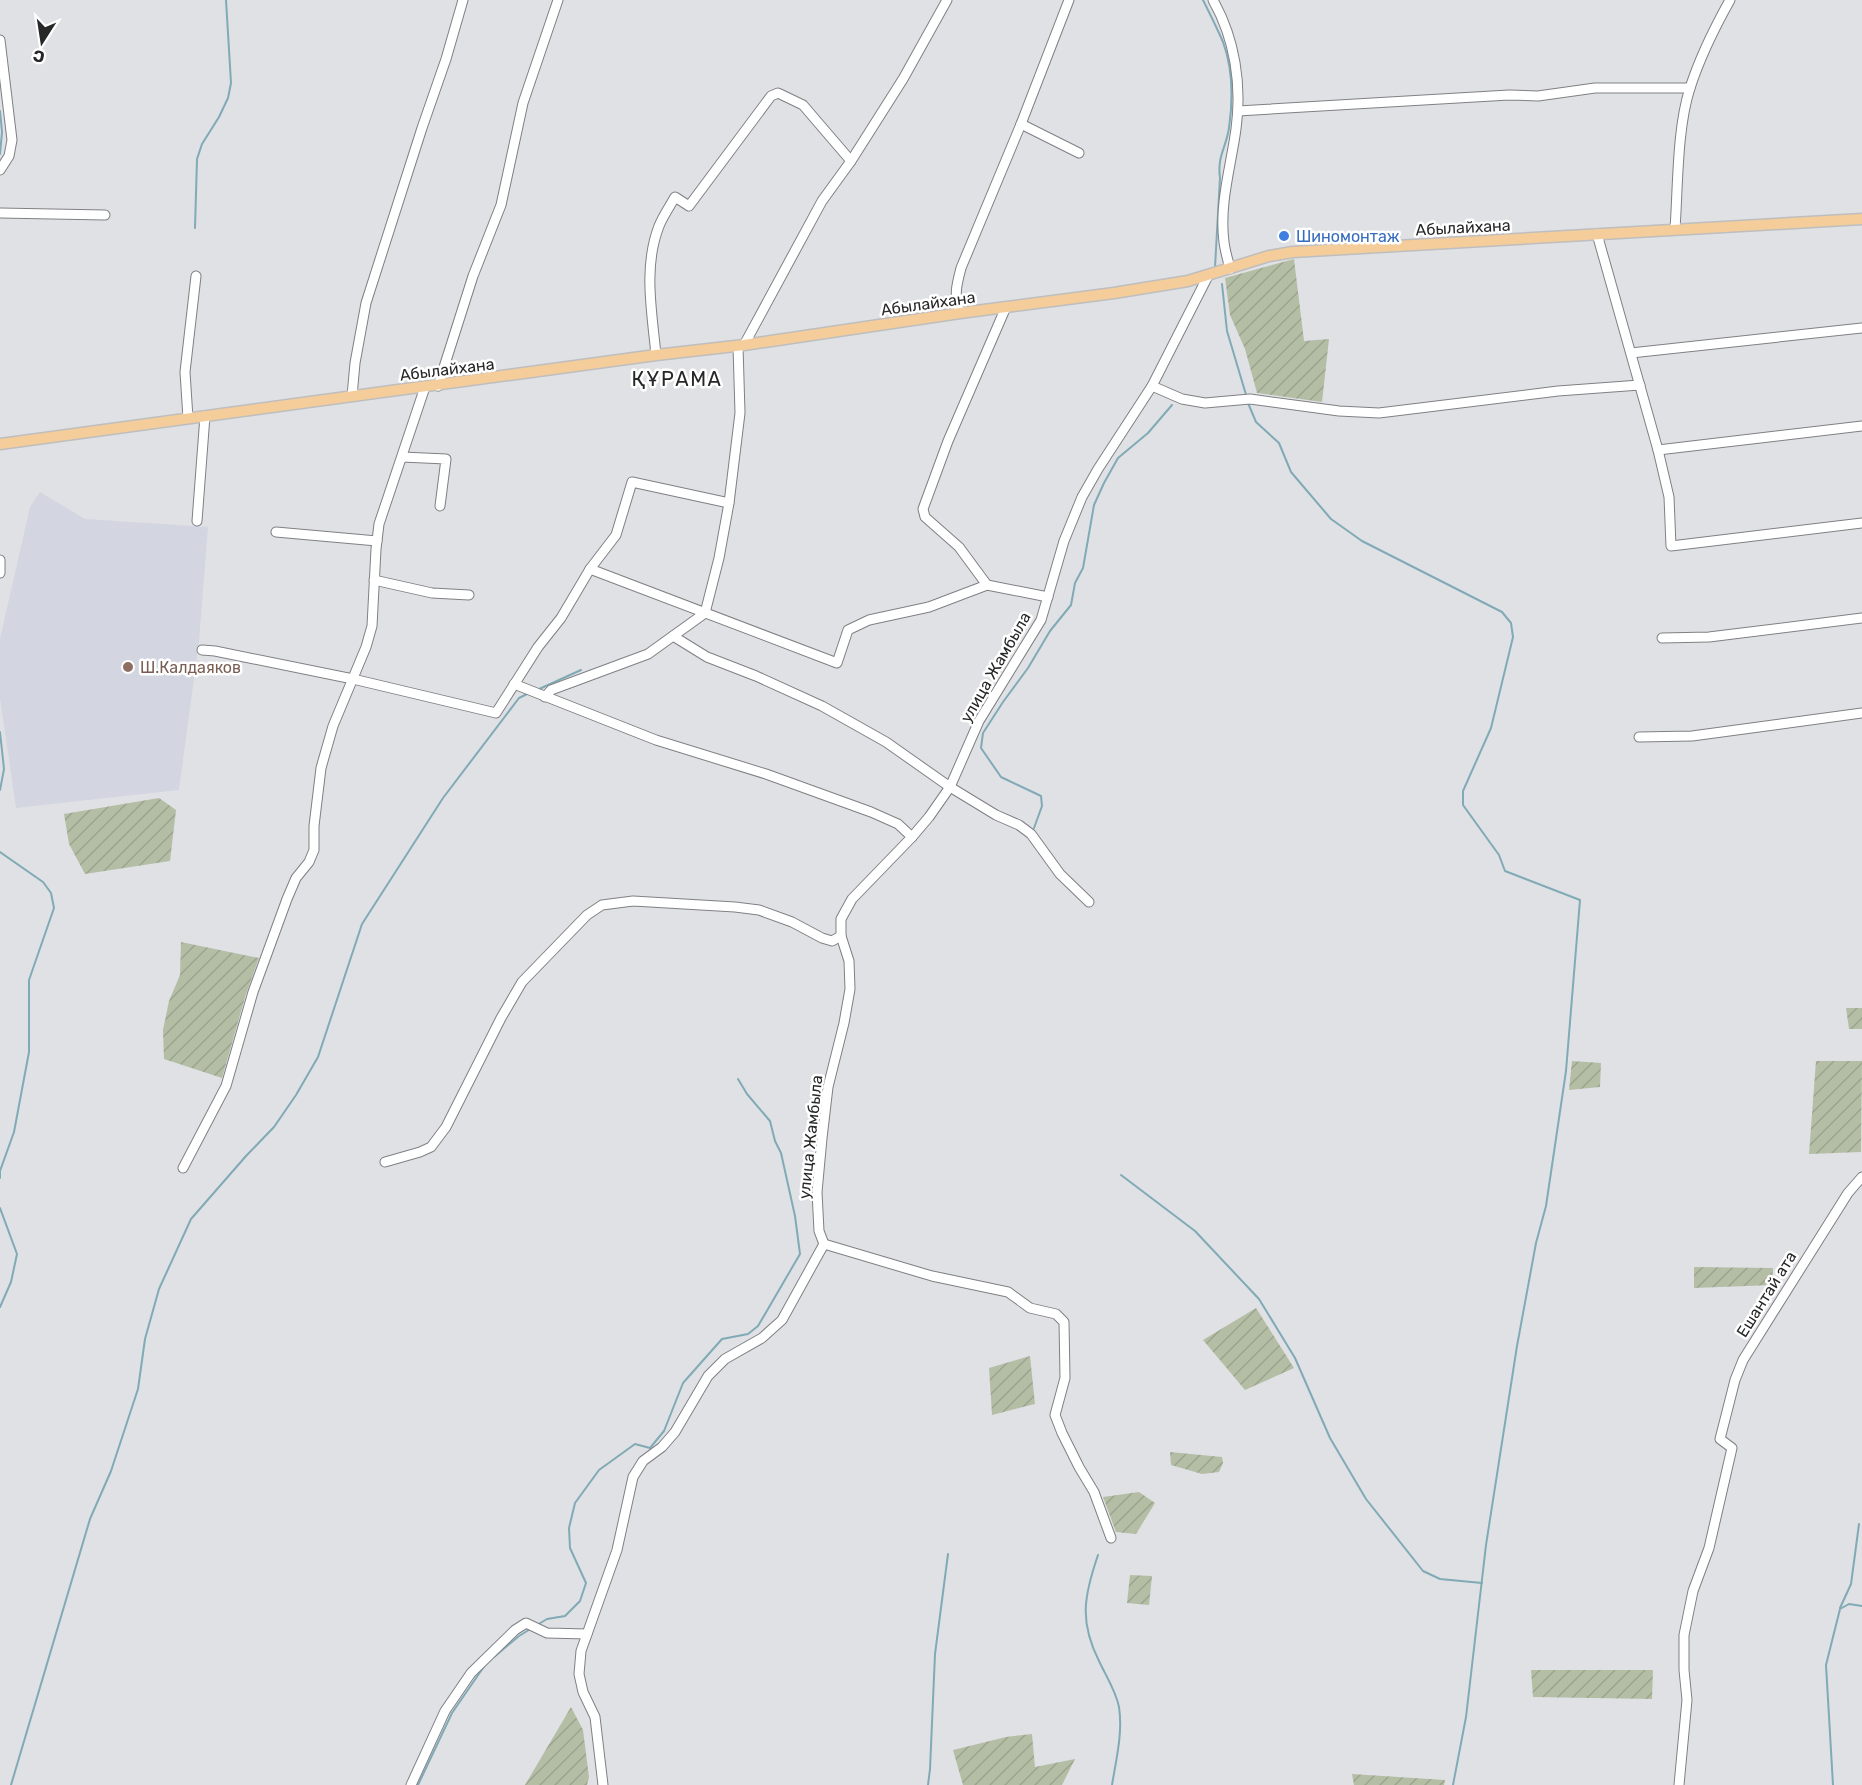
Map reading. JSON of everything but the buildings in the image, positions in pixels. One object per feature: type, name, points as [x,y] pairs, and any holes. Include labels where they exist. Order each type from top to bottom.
[{"type":"main road","name":"Абылайхана","points":[[0,444],[656,355],[741,346],[960,313],[1114,293],[1188,281],[1269,256],[1293,252],[1862,219]]},
{"type":"street","points":[[352,396],[355,363],[366,303],[464,0]]},
{"type":"street","points":[[438,386],[473,276],[501,205],[523,103],[558,0]]},
{"type":"street","points":[[545,697],[551,690],[648,654],[705,613],[719,558],[729,503],[740,413],[741,346],[822,201],[851,161],[903,79],[947,0]]},
{"type":"street","points":[[960,313],[956,288],[961,268],[1021,124],[1069,0]]},
{"type":"street","points":[[1214,0],[1232,51],[1238,81],[1238,111],[1222,220],[1224,244],[1230,269]]},
{"type":"street","points":[[1675,229],[1683,123],[1690,88],[1719,19],[1730,0]]},
{"type":"street","points":[[0,40],[12,140],[9,156],[0,170]]},
{"type":"street","points":[[1238,111],[1509,95],[1538,96],[1595,88],[1690,88]]},
{"type":"street","points":[[656,355],[650,286],[651,255],[659,225],[675,197],[689,206],[771,96],[778,93],[803,105],[851,161]]},
{"type":"street","points":[[1021,124],[1079,153]]},
{"type":"street","points":[[0,213],[105,215]]},
{"type":"street","points":[[1597,234],[1658,450],[1669,497],[1671,546],[1862,523]]},
{"type":"street","points":[[188,418],[185,372],[196,276]]},
{"type":"street","name":"улица Жамбыла","points":[[824,1244],[819,1231],[817,1192],[822,1138],[828,1087],[850,989],[849,961],[841,936],[842,919],[852,899],[912,837],[950,787],[979,721],[1041,620],[1064,541],[1082,496],[1152,386],[1208,276]]},
{"type":"street","points":[[987,585],[959,547],[925,517],[923,508],[948,441],[1006,307]]},
{"type":"street","points":[[1631,353],[1862,328]]},
{"type":"street","points":[[1152,386],[1182,399],[1205,403],[1250,399],[1339,411],[1378,412],[1558,390],[1640,385]]},
{"type":"street","points":[[183,1168],[226,1086],[253,992],[286,899],[314,850],[314,826],[321,768],[333,726],[366,647],[372,626],[379,524],[425,387]]},
{"type":"street","points":[[197,521],[205,416]]},
{"type":"street","points":[[1658,450],[1862,426]]},
{"type":"street","points":[[402,457],[446,459],[440,506]]},
{"type":"street","points":[[202,650],[353,679],[496,713],[538,647],[561,618],[590,569],[616,535],[632,482],[729,503]]},
{"type":"street","points":[[276,532],[377,541]]},
{"type":"street","points":[[0,560],[0,573]]},
{"type":"street","points":[[590,569],[837,663],[848,630],[869,620],[929,607],[987,585],[1048,597]]},
{"type":"street","points":[[374,580],[432,593],[469,595]]},
{"type":"street","points":[[1662,638],[1709,637],[1862,618]]},
{"type":"street","points":[[673,636],[707,657],[822,706],[886,742],[950,787],[996,815],[1019,825],[1031,834],[1060,874],[1089,902]]},
{"type":"street","points":[[514,684],[656,740],[766,774],[871,813],[898,825],[912,837]]},
{"type":"street","points":[[1640,737],[1692,736],[1862,714]]},
{"type":"street","points":[[385,1162],[431,1147],[446,1127],[501,1018],[522,982],[587,915],[602,905],[633,901],[759,910],[792,922],[822,938],[832,941],[841,936]]},
{"type":"street","name":"Ешантай ата","points":[[1679,1785],[1687,1700],[1684,1635],[1693,1591],[1709,1548],[1732,1448],[1720,1439],[1734,1380],[1743,1360],[1848,1193],[1862,1177]]},
{"type":"street","points":[[603,1785],[595,1717],[583,1692],[579,1674],[581,1651],[616,1550],[633,1477],[643,1461],[662,1447],[675,1432],[708,1376],[725,1359],[762,1338],[782,1320],[824,1244],[932,1276],[1008,1292],[1030,1308],[1056,1314],[1064,1322],[1065,1378],[1055,1415],[1079,1467],[1094,1492],[1111,1538]]},
{"type":"street","points":[[411,1785],[445,1711],[471,1673],[515,1630],[526,1623],[547,1633],[587,1634]]},
{"type":"shaded area","points":[[40,492],[85,519],[208,527],[199,641],[179,790],[16,808],[0,698],[0,639],[30,507]]},
{"type":"green space","points":[[1294,259],[1304,341],[1329,339],[1322,402],[1257,393],[1245,349],[1230,315],[1225,278]]},
{"type":"green space","points":[[159,798],[176,810],[170,861],[85,874],[69,844],[64,814]]},
{"type":"green space","points":[[181,942],[259,958],[246,994],[222,1078],[164,1059],[163,1030],[169,1001],[180,975]]},
{"type":"green space","points":[[1846,1008],[1862,1008],[1862,1029],[1849,1029]]},
{"type":"green space","points":[[1572,1061],[1601,1063],[1600,1087],[1569,1090]]},
{"type":"green space","points":[[1816,1061],[1862,1061],[1861,1152],[1809,1154]]},
{"type":"green space","points":[[1694,1267],[1773,1268],[1772,1285],[1694,1288]]},
{"type":"green space","points":[[1256,1308],[1294,1368],[1245,1390],[1203,1340]]},
{"type":"green space","points":[[1030,1356],[1035,1404],[992,1415],[989,1368]]},
{"type":"green space","points":[[1170,1452],[1222,1457],[1223,1463],[1219,1472],[1202,1474],[1171,1465]]},
{"type":"green space","points":[[1139,1492],[1155,1503],[1136,1534],[1116,1532],[1103,1497]]},
{"type":"green space","points":[[1130,1575],[1152,1576],[1149,1605],[1127,1603]]},
{"type":"green space","points":[[1531,1670],[1653,1670],[1652,1699],[1533,1697]]},
{"type":"green space","points":[[571,1707],[583,1730],[589,1777],[587,1785],[525,1785]]},
{"type":"green space","points":[[1032,1734],[1035,1767],[1075,1759],[1062,1785],[963,1785],[953,1750],[1006,1737]]},
{"type":"green space","points":[[1352,1774],[1445,1780],[1444,1785],[1354,1785]]},
{"type":"waterway","points":[[195,228],[197,159],[202,144],[228,98],[231,83],[226,0]]},
{"type":"waterway","points":[[1203,0],[1223,42],[1229,63],[1231,85],[1229,128],[1220,164],[1215,267]]},
{"type":"waterway","points":[[0,111],[2,132],[0,154]]},
{"type":"waterway","points":[[1222,284],[1227,331],[1247,398]]},
{"type":"waterway","points":[[1248,403],[1256,422],[1279,443],[1291,472],[1331,519],[1362,541],[1502,612],[1511,623],[1513,637],[1491,728],[1463,791],[1463,805],[1499,855],[1505,871],[1580,900],[1566,1071],[1546,1206],[1536,1243],[1517,1346],[1486,1545],[1466,1717],[1453,1785]]},
{"type":"waterway","points":[[1034,828],[1042,806],[1041,796],[1001,777],[981,748],[983,733],[1028,668],[1050,631],[1071,605],[1075,583],[1083,568],[1094,505],[1118,458],[1148,433],[1172,405]]},
{"type":"waterway","points":[[537,690],[581,670]]},
{"type":"waterway","points":[[11,1785],[90,1519],[111,1471],[138,1389],[145,1339],[159,1289],[191,1219],[274,1127],[296,1095],[318,1057],[362,924],[443,798],[519,698],[529,693]]},
{"type":"waterway","points":[[0,732],[4,769],[0,790]]},
{"type":"waterway","points":[[0,852],[43,882],[51,893],[54,908],[29,980],[29,1052],[14,1132],[0,1171],[0,1178]]},
{"type":"waterway","points":[[537,1625],[547,1619],[565,1616],[580,1601],[586,1583],[570,1548],[569,1528],[575,1503],[599,1470],[635,1444],[650,1448],[664,1431],[683,1383],[722,1339],[748,1334],[758,1326],[800,1254],[795,1216],[781,1153],[770,1121],[747,1094],[738,1079]]},
{"type":"waterway","points":[[1121,1175],[1195,1231],[1259,1299],[1295,1358],[1330,1438],[1366,1499],[1423,1571],[1440,1579],[1482,1583]]},
{"type":"waterway","points":[[0,1208],[17,1254],[11,1282],[0,1307]]},
{"type":"waterway","points":[[1840,1608],[1851,1584],[1859,1524]]},
{"type":"waterway","points":[[928,1785],[935,1654],[948,1554]]},
{"type":"waterway","points":[[1098,1555],[1089,1583],[1086,1621],[1093,1647],[1119,1707],[1120,1737],[1112,1785]]},
{"type":"waterway","points":[[1833,1785],[1826,1665],[1840,1609],[1849,1604],[1862,1606]]},
{"type":"waterway","points":[[494,1657],[532,1628]]},
{"type":"waterway","points":[[418,1785],[452,1713],[485,1665]]},
{"type":"place","name":"Шиномонтаж","points":[[1284,236]]},
{"type":"place","name":"Ш.Калдаяков","points":[[128,667]]},
{"type":"district","name":"ҚҰРАМА","points":[[677,379]]}]
